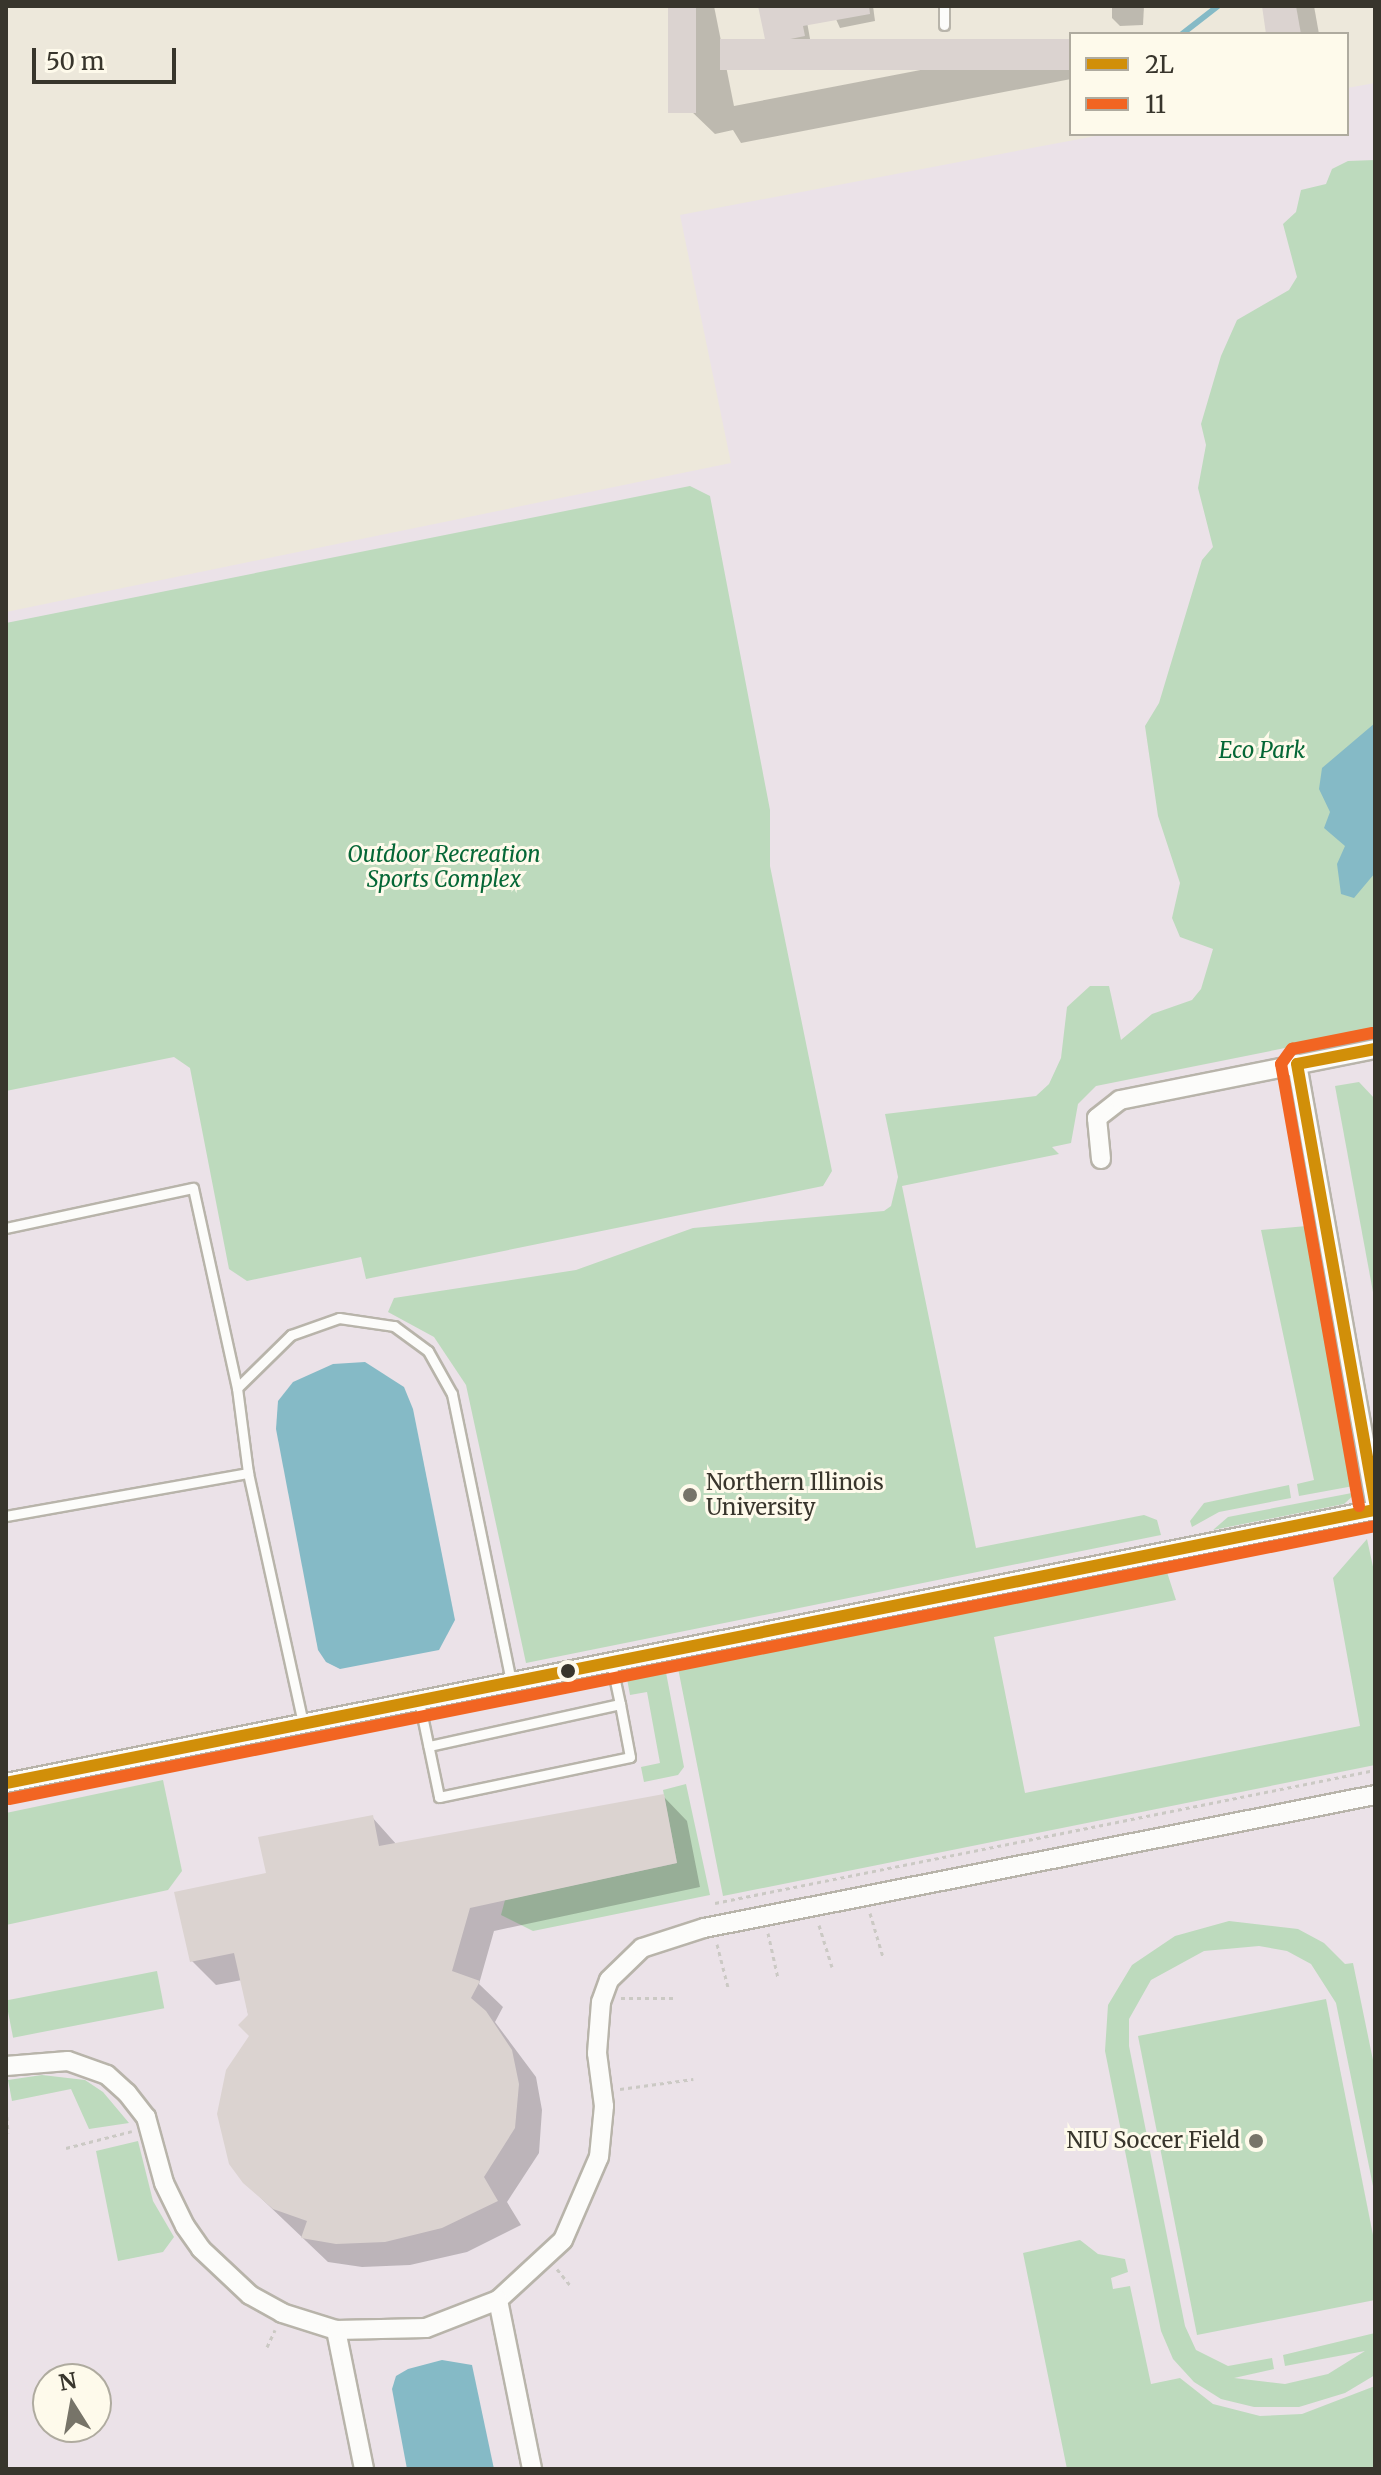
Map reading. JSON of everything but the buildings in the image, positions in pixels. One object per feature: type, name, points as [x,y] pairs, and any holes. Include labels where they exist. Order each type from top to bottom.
[{"type":"street","points":[[1101,1159],[1097,1118],[1120,1100],[1375,1049]]},
{"type":"street","points":[[1297,1064],[1375,1503]]},
{"type":"street","points":[[6,1783],[1375,1510]]},
{"type":"street","points":[[6,2066],[68,2061],[107,2075],[146,2117],[164,2183],[201,2249],[250,2295],[282,2313],[336,2330],[426,2328],[498,2300],[563,2240],[591,2182],[603,2131],[597,2053],[601,2002],[609,1980],[642,1948],[704,1928],[1375,1795]]},
{"type":"street","points":[[498,2300],[532,2469]]},
{"type":"street","points":[[336,2330],[364,2469]]},
{"type":"lane","points":[[944,6],[944,25]]},
{"type":"lane","points":[[6,1228],[193,1188],[237,1388],[248,1473],[303,1724]]},
{"type":"lane","points":[[237,1388],[291,1335],[339,1318],[394,1326],[428,1351],[452,1394],[511,1682]]},
{"type":"lane","points":[[6,1516],[248,1473]]},
{"type":"lane","points":[[419,1701],[439,1797],[630,1757],[611,1662]]},
{"type":"lane","points":[[429,1746],[620,1704]]},
{"type":"path","points":[[715,1903],[1375,1770]]},
{"type":"path","points":[[869,1909],[883,1957]]},
{"type":"path","points":[[816,1918],[832,1967]]},
{"type":"path","points":[[768,1930],[778,1978]]},
{"type":"path","points":[[716,1940],[728,1987]]},
{"type":"path","points":[[617,1998],[677,1998]]},
{"type":"path","points":[[617,2089],[693,2079]]},
{"type":"path","points":[[6,2109],[8,2133]]},
{"type":"path","points":[[66,2148],[132,2131]]},
{"type":"path","points":[[555,2266],[571,2286]]},
{"type":"path","points":[[267,2347],[276,2326]]},
{"type":"shaded area","name":"Northern Illinois University","points":[[1375,83],[1375,2469],[6,2469],[6,612],[731,463],[680,215],[1095,136],[1349,136],[1349,88]]},
{"type":"green space","name":"Eco Park","points":[[1375,160],[1375,1030],[1096,1086],[1078,1104],[1071,1143],[1052,1147],[1059,1154],[902,1186],[976,1548],[1144,1515],[1157,1520],[1161,1535],[526,1663],[466,1385],[434,1337],[388,1312],[394,1298],[576,1270],[693,1228],[884,1211],[891,1206],[898,1177],[885,1114],[1036,1096],[1049,1084],[1061,1058],[1067,1007],[1090,986],[1109,986],[1121,1040],[1152,1014],[1192,1000],[1201,989],[1213,949],[1180,937],[1172,918],[1180,883],[1158,816],[1145,726],[1159,703],[1202,560],[1213,547],[1198,488],[1206,445],[1201,424],[1221,356],[1237,320],[1289,290],[1297,277],[1283,224],[1296,212],[1301,190],[1326,184],[1332,169],[1348,161]]},
{"type":"green space","name":"Outdoor Recreation Sports Complex","points":[[690,486],[710,496],[770,810],[770,866],[832,1171],[823,1186],[366,1279],[361,1257],[247,1281],[229,1269],[190,1068],[174,1057],[6,1091],[6,623]]},
{"type":"green space","points":[[1359,1082],[1375,1099],[1375,1303],[1335,1086]]},
{"type":"green space","points":[[1307,1226],[1359,1485],[1299,1496],[1297,1484],[1314,1480],[1261,1230]]},
{"type":"green space","points":[[1289,1485],[1291,1498],[1219,1512],[1192,1527],[1190,1521],[1204,1503]]},
{"type":"green space","points":[[1357,1492],[1344,1504],[1213,1530],[1228,1517]]},
{"type":"green space","points":[[1367,1539],[1375,1576],[1375,1765],[723,1896],[677,1663],[1166,1569],[1176,1600],[994,1637],[1025,1793],[1360,1726],[1333,1578]]},
{"type":"green space","points":[[664,1662],[684,1767],[678,1775],[644,1782],[641,1767],[660,1763],[647,1692],[630,1695],[626,1673]]},
{"type":"green space","points":[[163,1780],[182,1871],[168,1890],[6,1925],[6,1813]]},
{"type":"green space","points":[[686,1784],[710,1895],[533,1931],[501,1915],[505,1900],[677,1863],[663,1790]]},
{"type":"green space","points":[[1229,1921],[1298,1929],[1324,1943],[1345,1964],[1353,1963],[1375,2070],[1375,2196],[1336,2003],[1311,1964],[1287,1951],[1259,1946],[1204,1951],[1151,1980],[1129,2019],[1129,2046],[1185,2326],[1196,2350],[1228,2366],[1272,2358],[1274,2369],[1234,2378],[1285,2384],[1328,2374],[1365,2351],[1285,2366],[1283,2355],[1375,2333],[1375,2375],[1345,2393],[1299,2407],[1254,2407],[1221,2399],[1194,2382],[1173,2359],[1161,2331],[1105,2051],[1108,2005],[1132,1965],[1175,1936]]},
{"type":"green space","points":[[157,1971],[164,2008],[13,2038],[6,2000]]},
{"type":"green space","name":"NIU Soccer Field","points":[[1326,1999],[1375,2245],[1375,2300],[1197,2335],[1138,2036]]},
{"type":"green space","points":[[42,2075],[85,2080],[103,2092],[129,2123],[89,2129],[71,2089],[12,2101],[8,2080]]},
{"type":"green space","points":[[138,2141],[153,2201],[174,2237],[163,2252],[118,2261],[96,2151]]},
{"type":"green space","points":[[1080,2240],[1098,2254],[1125,2259],[1128,2272],[1111,2278],[1113,2289],[1130,2286],[1151,2384],[1180,2378],[1213,2404],[1260,2416],[1302,2414],[1375,2386],[1375,2469],[1067,2469],[1023,2253]]},
{"type":"water","points":[[1375,723],[1375,873],[1354,898],[1341,894],[1337,864],[1345,846],[1324,828],[1330,812],[1319,789],[1322,768]]},
{"type":"water","points":[[365,1362],[404,1387],[413,1409],[455,1620],[439,1650],[340,1669],[326,1662],[318,1650],[276,1429],[278,1401],[293,1382],[333,1364]]},
{"type":"water","points":[[442,2360],[472,2365],[494,2469],[407,2469],[392,2389],[396,2376],[408,2369]]},
{"type":"waterway","points":[[1185,32],[1218,6]]},
{"type":"transit line","name":"11","points":[[1359,1506],[1281,1064],[1292,1049],[1372,1033]]},
{"type":"transit line","name":"2L","points":[[1375,1049],[1297,1064],[1375,1503]]},
{"type":"transit line","name":"2L","points":[[6,1783],[1375,1510]]},
{"type":"transit line","name":"11","points":[[9,1799],[1375,1526]]},
{"type":"place","name":"Northern Illinois University","points":[[690,1495]]},
{"type":"place","name":"NIU Soccer Field","points":[[1256,2141]]}]
